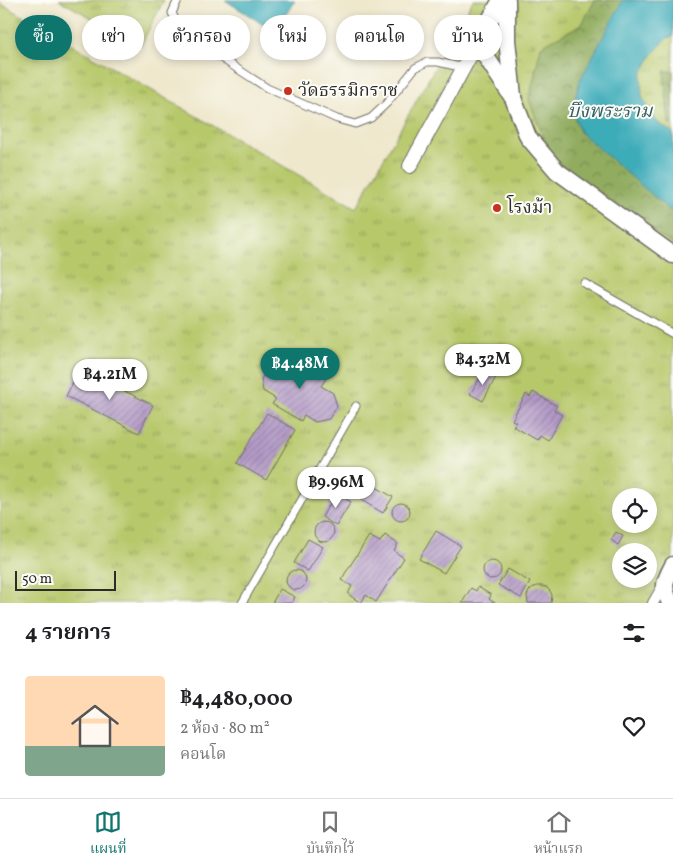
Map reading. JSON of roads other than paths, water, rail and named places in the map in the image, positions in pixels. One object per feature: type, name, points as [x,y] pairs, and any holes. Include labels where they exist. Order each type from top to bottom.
[{"type":"street","points":[[493,15],[501,0]]},
{"type":"street","points":[[507,0],[507,40],[513,98]]},
{"type":"street","points":[[410,166],[468,60]]},
{"type":"street","points":[[488,60],[513,98],[528,137],[557,171],[673,255]]},
{"type":"street","points":[[653,603],[673,565]]},
{"type":"street","points":[[665,582],[664,590],[670,603]]},
{"type":"lane","points":[[178,0],[172,13],[180,29],[187,36],[267,88],[337,119],[355,124],[371,118],[415,68],[427,62],[438,62],[464,68]]},
{"type":"lane","points":[[584,283],[673,334]]},
{"type":"lane","points":[[242,603],[356,406]]},
{"type":"water","points":[[225,0],[295,0],[286,15],[260,15],[260,23]]},
{"type":"water","name":"บึงพระราม","points":[[623,0],[673,0],[673,37],[667,38],[652,55],[641,75],[642,97],[657,122],[673,133],[673,213],[580,132],[572,111],[580,80]]},
{"type":"place","name":"วัดธรรมิกราช","points":[[288,91]]},
{"type":"place","name":"โรงม้า","points":[[497,208]]}]
